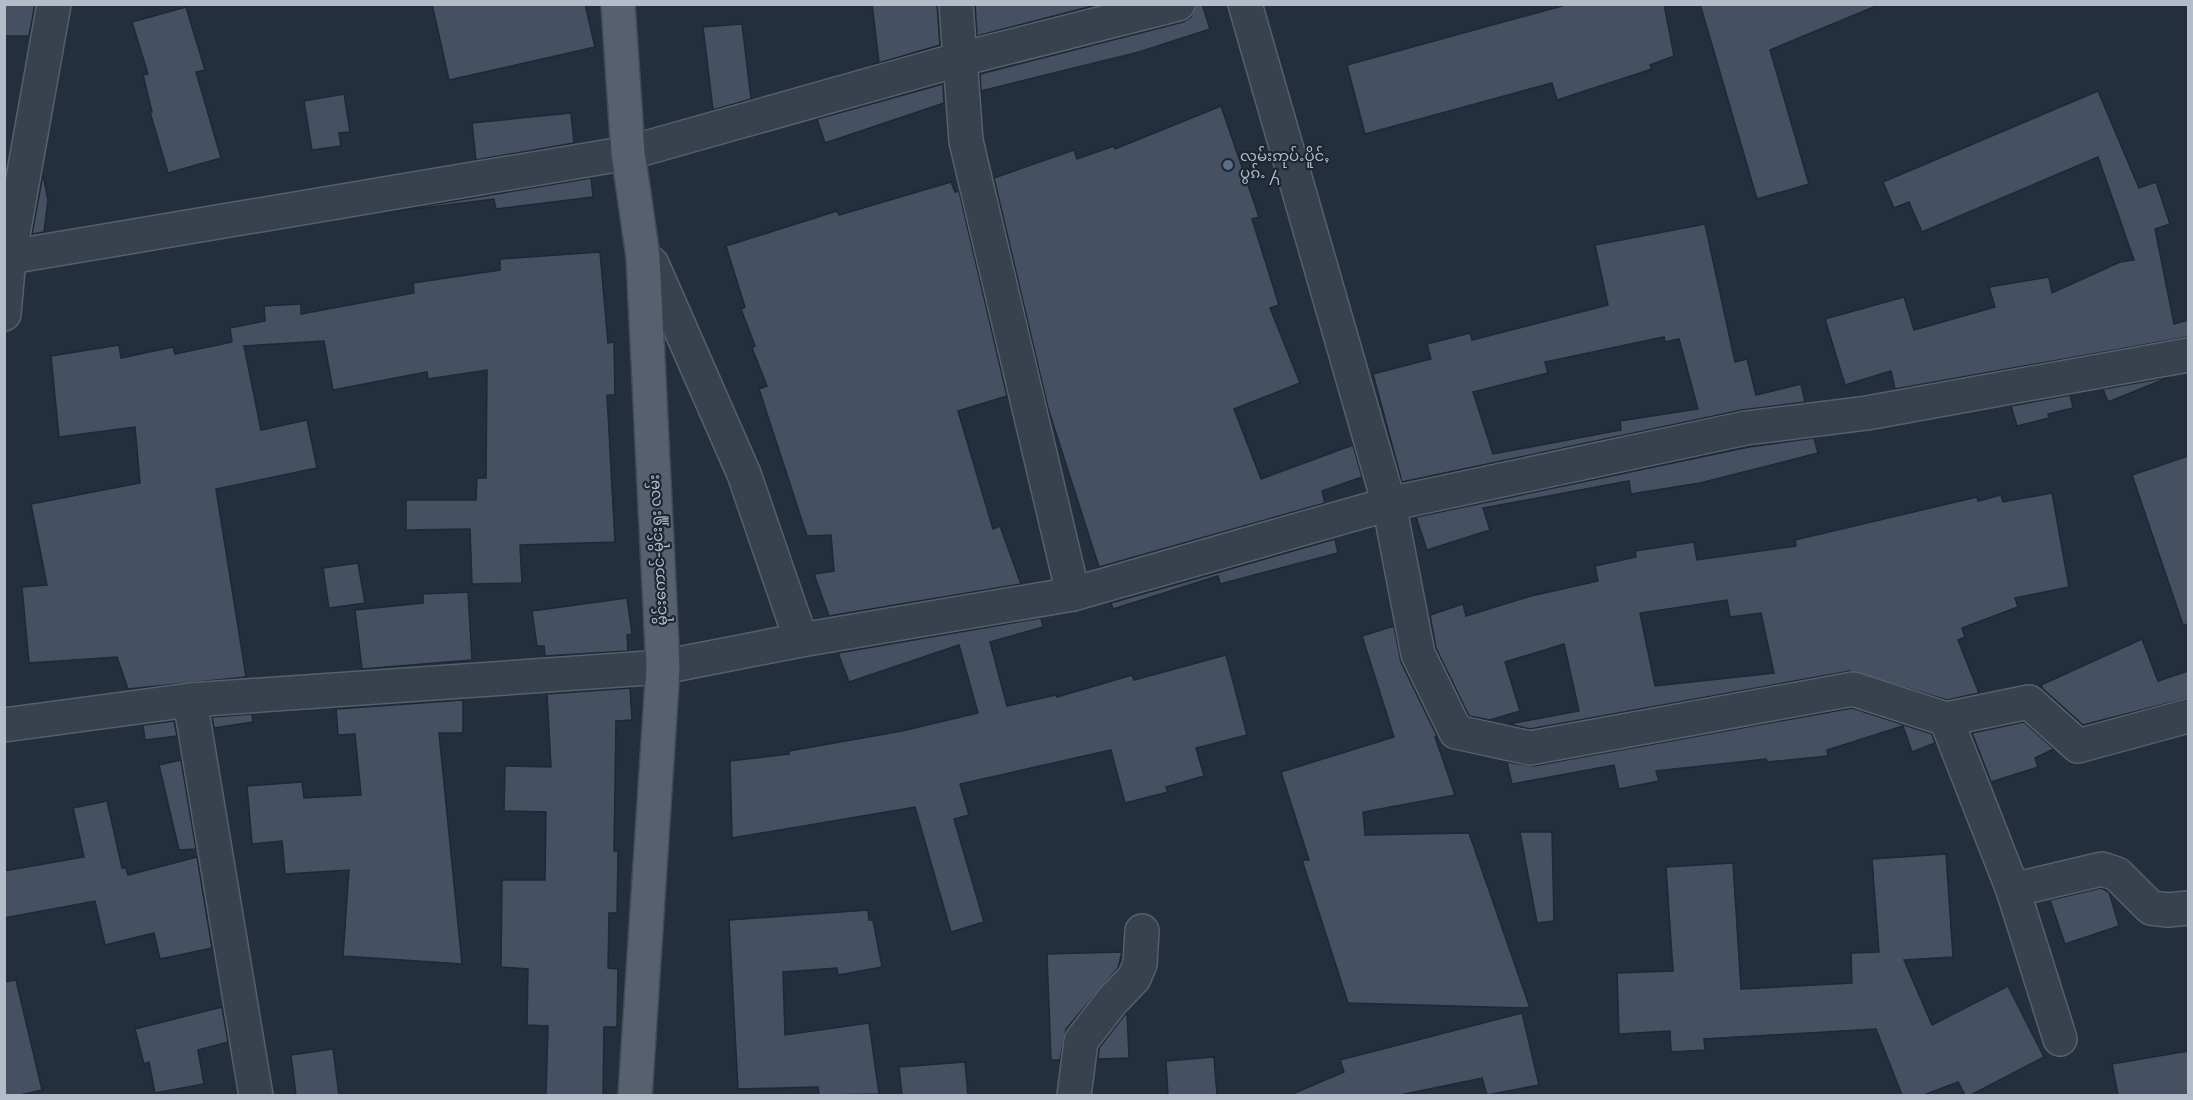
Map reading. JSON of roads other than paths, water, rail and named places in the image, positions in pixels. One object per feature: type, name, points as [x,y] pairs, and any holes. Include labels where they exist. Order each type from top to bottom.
[{"type":"main road","name":"မိုင်းကောင်-မိုင်းရှူး လမ်း","points":[[618,4],[628,153],[643,257],[663,667],[635,1095]]},
{"type":"street","points":[[4,314],[7,257],[54,4]]},
{"type":"street","points":[[956,4],[966,141],[1073,594]]},
{"type":"street","points":[[7,257],[628,153],[961,59],[1178,4]]},
{"type":"street","points":[[1245,4],[1389,504],[1418,654],[1456,732],[1530,748],[1853,689],[1946,719],[2029,702],[2078,746],[2188,716]]},
{"type":"street","points":[[643,257],[652,264],[744,474],[801,640]]},
{"type":"street","points":[[4,725],[190,700],[663,667],[801,640],[1073,594],[1389,504],[1746,428],[1867,413],[2188,355]]},
{"type":"street","points":[[190,700],[256,1095]]},
{"type":"street","points":[[1946,719],[2013,890],[2060,1039]]},
{"type":"street","points":[[2013,890],[2102,869],[2117,874],[2151,908],[2188,908]]},
{"type":"street","points":[[1074,1095],[1082,1041],[1113,1000],[1134,978],[1140,963],[1142,931]]},
{"type":"place","name":"လုမ်းဢုပ်ႉပိူင်ႇ ပွၵ်ႉ ႓","points":[[1228,165]]}]
